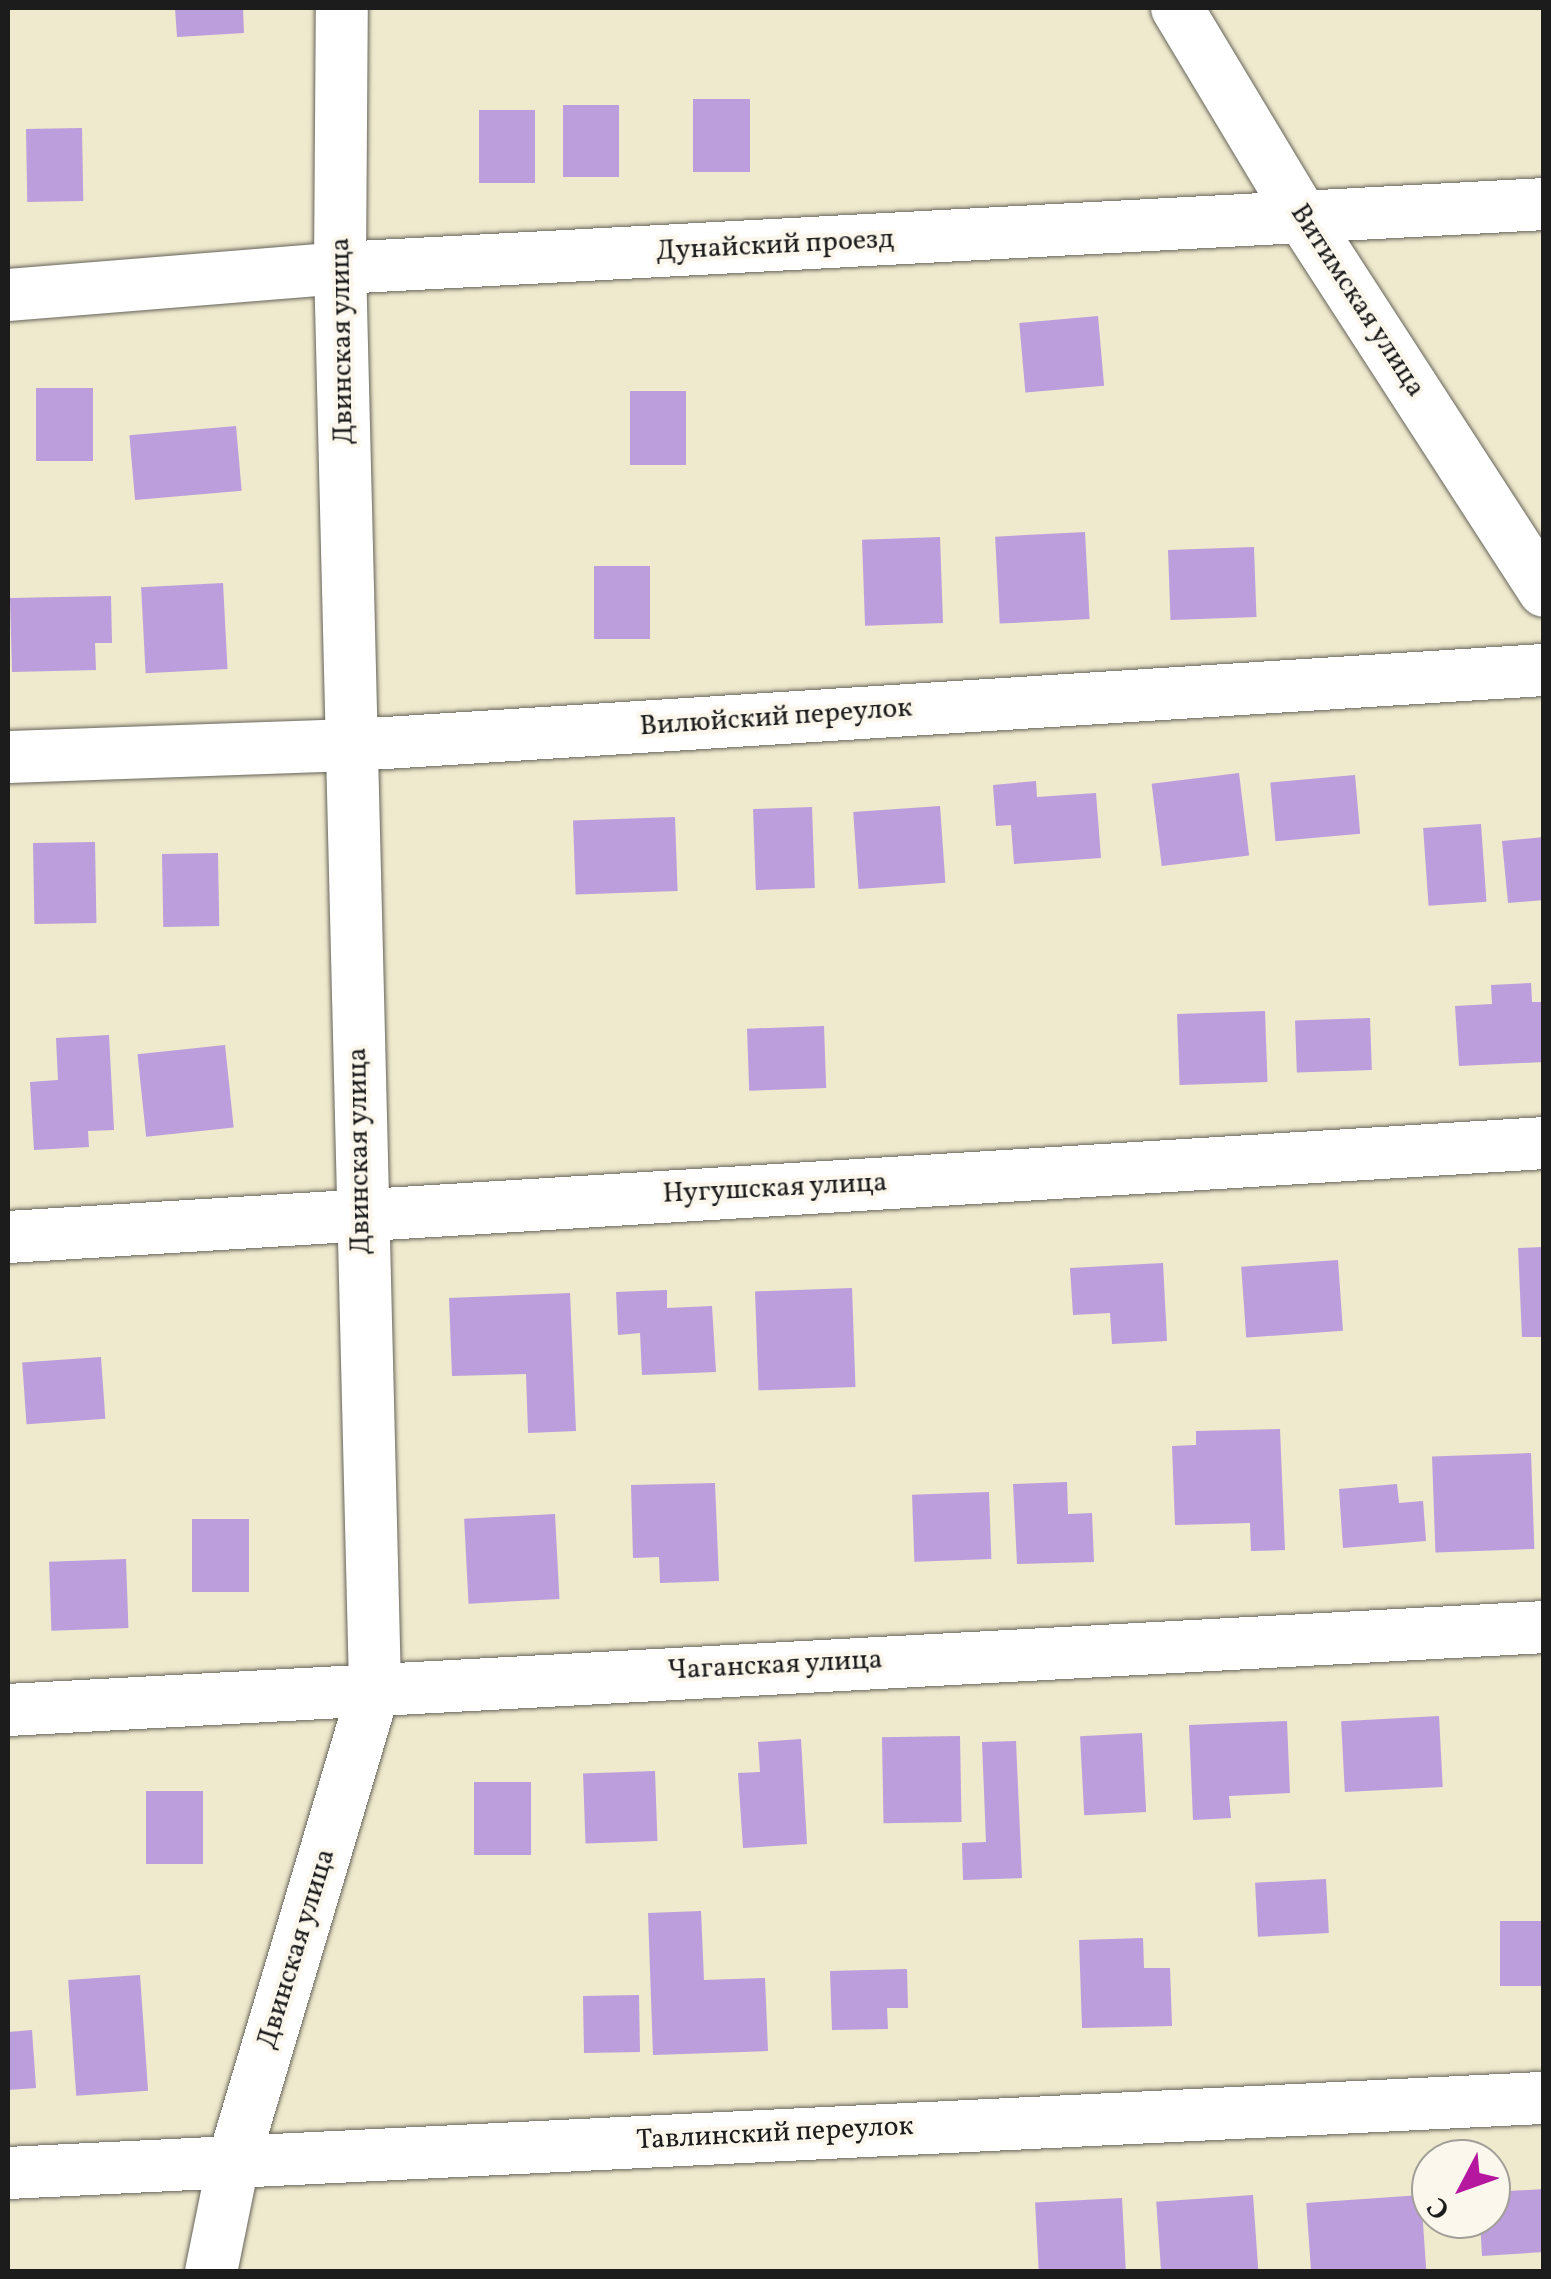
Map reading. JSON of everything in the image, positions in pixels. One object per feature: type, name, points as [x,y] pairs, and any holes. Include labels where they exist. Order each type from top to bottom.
[{"type":"street","name":"Двинская улица","points":[[211,2272],[234,2159],[375,1686],[360,1214],[354,744],[340,268],[342,8]]},
{"type":"street","name":"Витимская улица","points":[[1177,8],[1303,218],[1544,591]]},
{"type":"street","name":"Дунайский проезд","points":[[8,295],[340,268],[1544,204]]},
{"type":"street","name":"Вилюйский переулок","points":[[8,757],[354,744],[1544,670]]},
{"type":"street","name":"Нугушская улица","points":[[8,1237],[1544,1142]]},
{"type":"street","name":"Чаганская улица","points":[[8,1710],[375,1686],[1544,1627]]},
{"type":"street","name":"Тавлинский переулок","points":[[8,2173],[1544,2098]]},
{"type":"building","points":[[175,8],[243,8],[244,33],[177,37]]},
{"type":"building","points":[[693,99],[750,99],[750,172],[693,172]]},
{"type":"building","points":[[563,105],[619,105],[619,177],[563,177]]},
{"type":"building","points":[[479,110],[535,110],[535,183],[479,183]]},
{"type":"building","points":[[82,128],[83,201],[27,202],[26,129]]},
{"type":"building","points":[[1098,316],[1104,386],[1025,393],[1019,323]]},
{"type":"building","points":[[36,388],[93,388],[93,461],[36,461]]},
{"type":"building","points":[[630,391],[686,391],[686,465],[630,465]]},
{"type":"building","points":[[236,426],[242,491],[135,500],[129,435]]},
{"type":"building","points":[[1085,532],[1090,619],[1000,624],[995,537]]},
{"type":"building","points":[[940,537],[943,623],[865,626],[862,540]]},
{"type":"building","points":[[1254,547],[1256,617],[1170,620],[1168,550]]},
{"type":"building","points":[[594,566],[650,566],[650,639],[594,639]]},
{"type":"building","points":[[223,583],[228,669],[146,673],[141,587]]},
{"type":"building","points":[[111,596],[112,643],[95,643],[96,670],[12,672],[10,598]]},
{"type":"building","points":[[1239,773],[1249,855],[1162,866],[1152,784]]},
{"type":"building","points":[[1355,775],[1360,834],[1275,841],[1270,782]]},
{"type":"building","points":[[1036,781],[1037,797],[1096,793],[1101,858],[1014,864],[1011,825],[996,826],[993,785]]},
{"type":"building","points":[[940,806],[945,883],[859,889],[853,812]]},
{"type":"building","points":[[812,807],[815,888],[756,890],[753,809]]},
{"type":"building","points":[[675,817],[678,891],[576,895],[573,821]]},
{"type":"building","points":[[1481,824],[1486,902],[1429,906],[1423,828]]},
{"type":"building","points":[[1544,837],[1544,900],[1508,903],[1502,841]]},
{"type":"building","points":[[95,842],[96,923],[34,924],[33,843]]},
{"type":"building","points":[[218,853],[219,926],[163,927],[162,854]]},
{"type":"building","points":[[1531,983],[1532,1002],[1544,1002],[1544,1062],[1459,1066],[1455,1006],[1492,1004],[1491,985]]},
{"type":"building","points":[[1265,1011],[1267,1082],[1180,1085],[1177,1014]]},
{"type":"building","points":[[1370,1018],[1372,1070],[1297,1073],[1295,1021]]},
{"type":"building","points":[[824,1026],[826,1088],[749,1091],[747,1029]]},
{"type":"building","points":[[109,1035],[114,1130],[88,1131],[89,1147],[34,1150],[30,1082],[58,1080],[56,1038]]},
{"type":"building","points":[[225,1045],[234,1128],[146,1137],[137,1054]]},
{"type":"building","points":[[1544,1247],[1544,1337],[1522,1337],[1518,1248]]},
{"type":"building","points":[[1338,1260],[1343,1331],[1246,1338],[1241,1267]]},
{"type":"building","points":[[1163,1263],[1167,1341],[1112,1344],[1110,1313],[1073,1315],[1070,1268]]},
{"type":"building","points":[[852,1288],[855,1387],[759,1390],[755,1291]]},
{"type":"building","points":[[667,1290],[667,1308],[712,1306],[716,1372],[642,1375],[640,1333],[618,1335],[616,1292]]},
{"type":"building","points":[[570,1293],[576,1431],[528,1433],[526,1374],[452,1376],[449,1298]]},
{"type":"building","points":[[101,1357],[105,1419],[27,1424],[22,1363]]},
{"type":"building","points":[[1280,1429],[1285,1550],[1251,1551],[1250,1523],[1175,1525],[1172,1446],[1196,1445],[1196,1431]]},
{"type":"building","points":[[1531,1453],[1534,1549],[1435,1552],[1432,1456]]},
{"type":"building","points":[[1067,1482],[1068,1514],[1092,1513],[1094,1562],[1017,1564],[1013,1484]]},
{"type":"building","points":[[715,1483],[719,1581],[660,1583],[659,1557],[633,1558],[631,1485]]},
{"type":"building","points":[[1397,1484],[1399,1503],[1423,1501],[1426,1541],[1343,1548],[1339,1489]]},
{"type":"building","points":[[989,1492],[991,1559],[914,1562],[912,1495]]},
{"type":"building","points":[[555,1514],[559,1599],[469,1604],[464,1519]]},
{"type":"building","points":[[192,1519],[249,1519],[249,1592],[192,1592]]},
{"type":"building","points":[[126,1559],[128,1628],[51,1631],[49,1562]]},
{"type":"building","points":[[1439,1716],[1443,1787],[1345,1792],[1341,1721]]},
{"type":"building","points":[[1287,1721],[1290,1793],[1229,1796],[1231,1818],[1193,1820],[1189,1725]]},
{"type":"building","points":[[1142,1733],[1146,1812],[1084,1815],[1080,1736]]},
{"type":"building","points":[[960,1736],[962,1822],[884,1823],[882,1737]]},
{"type":"building","points":[[801,1739],[807,1844],[743,1848],[738,1773],[760,1772],[758,1742]]},
{"type":"building","points":[[1016,1741],[1022,1878],[963,1880],[962,1843],[986,1842],[982,1742]]},
{"type":"building","points":[[655,1771],[657,1841],[585,1843],[583,1774]]},
{"type":"building","points":[[474,1782],[531,1782],[531,1855],[474,1855]]},
{"type":"building","points":[[146,1791],[203,1791],[203,1864],[146,1864]]},
{"type":"building","points":[[1326,1879],[1329,1933],[1258,1937],[1255,1883]]},
{"type":"building","points":[[701,1911],[704,1980],[765,1978],[768,2051],[653,2055],[648,1913]]},
{"type":"building","points":[[1500,1921],[1544,1921],[1544,1986],[1500,1986]]},
{"type":"building","points":[[1143,1938],[1144,1968],[1170,1968],[1172,2026],[1082,2028],[1079,1940]]},
{"type":"building","points":[[907,1969],[908,2008],[887,2008],[888,2029],[832,2030],[830,1971]]},
{"type":"building","points":[[140,1975],[148,2091],[76,2096],[68,1980]]},
{"type":"building","points":[[639,1995],[640,2052],[584,2053],[583,1996]]},
{"type":"building","points":[[32,2030],[36,2088],[8,2090],[8,2032]]},
{"type":"building","points":[[1544,2189],[1544,2252],[1482,2256],[1481,2239],[1511,2239],[1511,2191]]},
{"type":"building","points":[[1253,2195],[1258,2272],[1161,2272],[1156,2202]]},
{"type":"building","points":[[1411,2196],[1411,2239],[1424,2239],[1426,2270],[1311,2272],[1306,2203]]},
{"type":"building","points":[[1122,2198],[1126,2272],[1039,2272],[1035,2203]]}]
